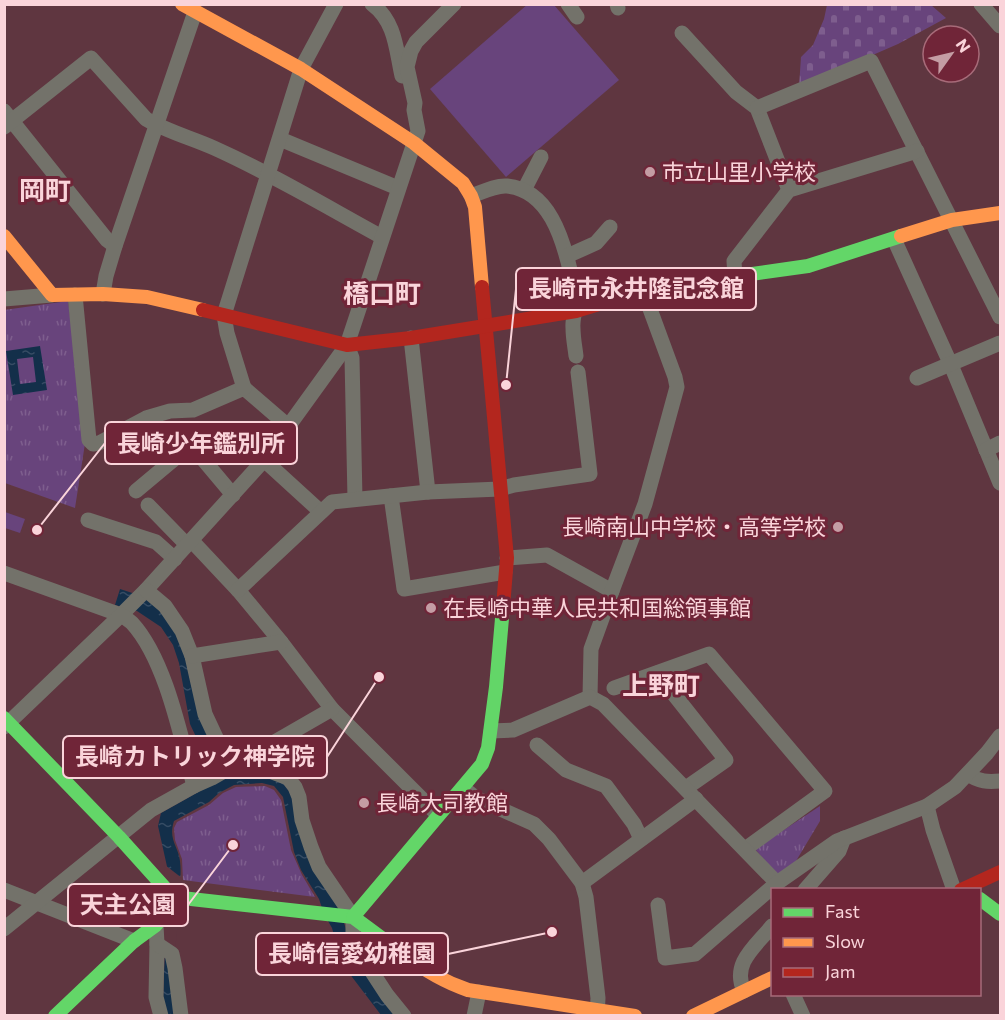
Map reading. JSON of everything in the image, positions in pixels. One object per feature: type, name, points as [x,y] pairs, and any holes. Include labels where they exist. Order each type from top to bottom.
[{"type":"street","points":[[288,426],[244,388],[227,333],[224,315],[301,69],[336,4]]},
{"type":"street","points":[[372,4],[390,25],[418,131],[347,345],[264,460],[190,543],[123,613],[6,722],[119,837],[173,897],[350,917],[424,970],[452,985],[598,1013],[634,1016]]},
{"type":"street","points":[[414,110],[415,104],[407,66],[411,51],[416,42],[454,4]]},
{"type":"street","points":[[981,4],[1000,26]]},
{"type":"street","points":[[103,294],[115,246],[156,125],[188,8],[301,69],[414,143],[463,183],[471,196],[475,207],[506,565],[491,731],[482,764],[350,917]]},
{"type":"street","points":[[682,33],[736,92],[757,108],[789,190]]},
{"type":"street","points":[[115,246],[107,240],[7,120],[91,58],[146,119],[214,148],[382,237]]},
{"type":"street","points":[[757,108],[871,61],[1000,317]]},
{"type":"street","points":[[280,139],[398,188]]},
{"type":"street","points":[[735,276],[734,261],[789,190],[917,151]]},
{"type":"street","points":[[524,190],[541,157]]},
{"type":"street","points":[[471,196],[505,185],[524,190],[539,202],[553,219],[567,256],[576,296],[576,311],[572,327],[576,356]]},
{"type":"street","points":[[4,299],[103,294],[147,297],[347,345],[411,338],[576,311],[643,290],[808,266],[952,220],[1000,213]]},
{"type":"street","points":[[567,256],[596,243],[610,227]]},
{"type":"street","points":[[4,236],[52,295]]},
{"type":"street","points":[[894,239],[951,365],[1000,483]]},
{"type":"street","points":[[591,697],[591,649],[645,504],[677,387],[643,290]]},
{"type":"street","points":[[75,295],[89,440],[93,444],[146,418],[170,411],[193,410],[244,388]]},
{"type":"street","points":[[411,338],[428,492]]},
{"type":"street","points":[[917,378],[1000,343]]},
{"type":"street","points":[[347,345],[352,357],[355,499]]},
{"type":"street","points":[[238,590],[332,502],[428,492],[500,489],[590,474],[578,372]]},
{"type":"street","points":[[986,450],[1000,444]]},
{"type":"street","points":[[136,491],[190,445],[233,495]]},
{"type":"street","points":[[264,460],[321,512]]},
{"type":"street","points":[[391,496],[404,589],[547,555],[612,591]]},
{"type":"street","points":[[147,505],[238,590],[332,709],[438,815]]},
{"type":"street","points":[[88,520],[156,542],[175,559]]},
{"type":"street","points":[[4,573],[123,613],[155,659],[169,698],[194,786]]},
{"type":"street","points":[[144,592],[165,606],[182,631],[192,656],[206,714],[227,756],[234,764],[267,770],[288,778],[295,787],[299,797],[302,820],[319,867],[350,917],[357,949],[387,995],[404,1016]]},
{"type":"street","points":[[192,656],[281,642]]},
{"type":"street","points":[[614,688],[709,654],[825,791],[745,849]]},
{"type":"street","points":[[657,673],[726,760],[686,788]]},
{"type":"street","points":[[491,731],[513,730],[591,697]]},
{"type":"street","points":[[591,697],[603,704],[777,883]]},
{"type":"street","points":[[4,929],[151,810],[213,778],[332,709]]},
{"type":"street","points":[[771,888],[837,841],[927,806],[955,787],[1000,736]]},
{"type":"street","points":[[537,745],[566,770],[606,786],[634,824],[641,839]]},
{"type":"street","points":[[968,774],[986,782],[1000,781]]},
{"type":"street","points":[[463,788],[476,798],[534,824],[549,839],[582,883],[589,918],[598,1013]]},
{"type":"street","points":[[582,883],[696,799]]},
{"type":"street","points":[[927,806],[933,830],[962,888]]},
{"type":"street","points":[[807,888],[839,851],[844,838]]},
{"type":"street","points":[[964,888],[1000,872]]},
{"type":"street","points":[[658,905],[665,958],[695,954],[771,888]]},
{"type":"street","points":[[4,890],[134,941]]},
{"type":"street","points":[[55,1016],[134,941],[156,925],[173,897]]},
{"type":"street","points":[[981,900],[1000,914]]},
{"type":"street","points":[[156,925],[158,945],[156,997],[160,1016]]},
{"type":"street","points":[[744,991],[740,982],[743,960],[771,927]]},
{"type":"street","points":[[158,945],[172,954],[181,1016]]},
{"type":"street","points":[[693,1016],[771,978]]},
{"type":"street","points":[[474,1016],[479,992]]},
{"type":"street","points":[[794,996],[803,1016]]},
{"type":"green space","points":[[528,4],[554,5],[619,80],[506,177],[430,89]]},
{"type":"green space","points":[[827,5],[931,5],[946,18],[935,24],[921,24],[921,32],[898,44],[799,87],[801,57],[813,45]]},
{"type":"green space","points":[[68,301],[86,437],[75,508],[5,483],[4,310]]},
{"type":"green space","points":[[5,512],[25,519],[20,533],[5,528]]},
{"type":"green space","points":[[265,786],[274,790],[281,800],[291,850],[315,897],[183,880],[182,859],[175,840],[174,828],[177,822],[236,787]]},
{"type":"green space","points":[[820,806],[820,821],[796,861],[778,876],[755,849]]},
{"type":"water","points":[[40,346],[47,390],[13,395],[6,351]],"holes":[[[33,357],[36,382],[20,384],[17,359]]]},
{"type":"water","points":[[120,589],[151,599],[171,619],[223,757],[240,773],[280,778],[291,794],[336,899],[347,932],[400,1015],[381,1015],[349,973],[319,899],[301,870],[294,852],[283,797],[274,786],[262,783],[234,785],[174,821],[172,833],[181,870],[173,936],[177,1015],[167,1015],[163,1000],[168,871],[158,826],[161,813],[223,778],[211,769],[190,724],[179,663],[173,645],[161,627],[137,611],[115,605]]},
{"type":"pier","points":[[165,865],[182,878],[174,962],[161,936]]},
{"type":"traffic: fast","points":[[642,291],[808,266],[901,236]]},
{"type":"traffic: fast","points":[[353,917],[482,764],[488,748],[503,607]]},
{"type":"traffic: fast","points":[[4,718],[119,837],[173,897],[353,917],[403,954]]},
{"type":"traffic: fast","points":[[55,1016],[134,941],[156,925],[173,897]]},
{"type":"traffic: fast","points":[[981,900],[1000,914]]},
{"type":"traffic: slow","points":[[182,4],[301,69],[414,143],[463,183],[475,207],[482,287]]},
{"type":"traffic: slow","points":[[901,236],[952,220],[1000,213]]},
{"type":"traffic: slow","points":[[4,236],[52,295],[103,294],[147,297],[203,310]]},
{"type":"traffic: slow","points":[[403,954],[434,975],[468,990],[635,1016]]},
{"type":"traffic: slow","points":[[693,1016],[771,978]]},
{"type":"traffic: jam","points":[[482,287],[507,558],[503,607]]},
{"type":"traffic: jam","points":[[203,310],[347,345],[411,338],[576,311],[642,291]]},
{"type":"traffic: jam","points":[[965,888],[1000,872]]},
{"type":"place","name":"市立山里小学校","points":[[650,172]]},
{"type":"place","name":"長崎市永井隆記念館","points":[[506,385]]},
{"type":"place","name":"長崎南山中学校・高等学校","points":[[838,527]]},
{"type":"place","name":"長崎少年鑑別所","points":[[37,530]]},
{"type":"place","name":"在長崎中華人民共和国総領事館","points":[[431,608]]},
{"type":"place","name":"長崎カトリック神学院","points":[[379,677]]},
{"type":"place","name":"長崎大司教館","points":[[364,803]]},
{"type":"place","name":"天主公園","points":[[233,845]]},
{"type":"place","name":"長崎信愛幼稚園","points":[[552,932]]},
{"type":"district","name":"岡町","points":[[45,191]]},
{"type":"district","name":"橋口町","points":[[382,294]]},
{"type":"district","name":"上野町","points":[[661,686]]}]
